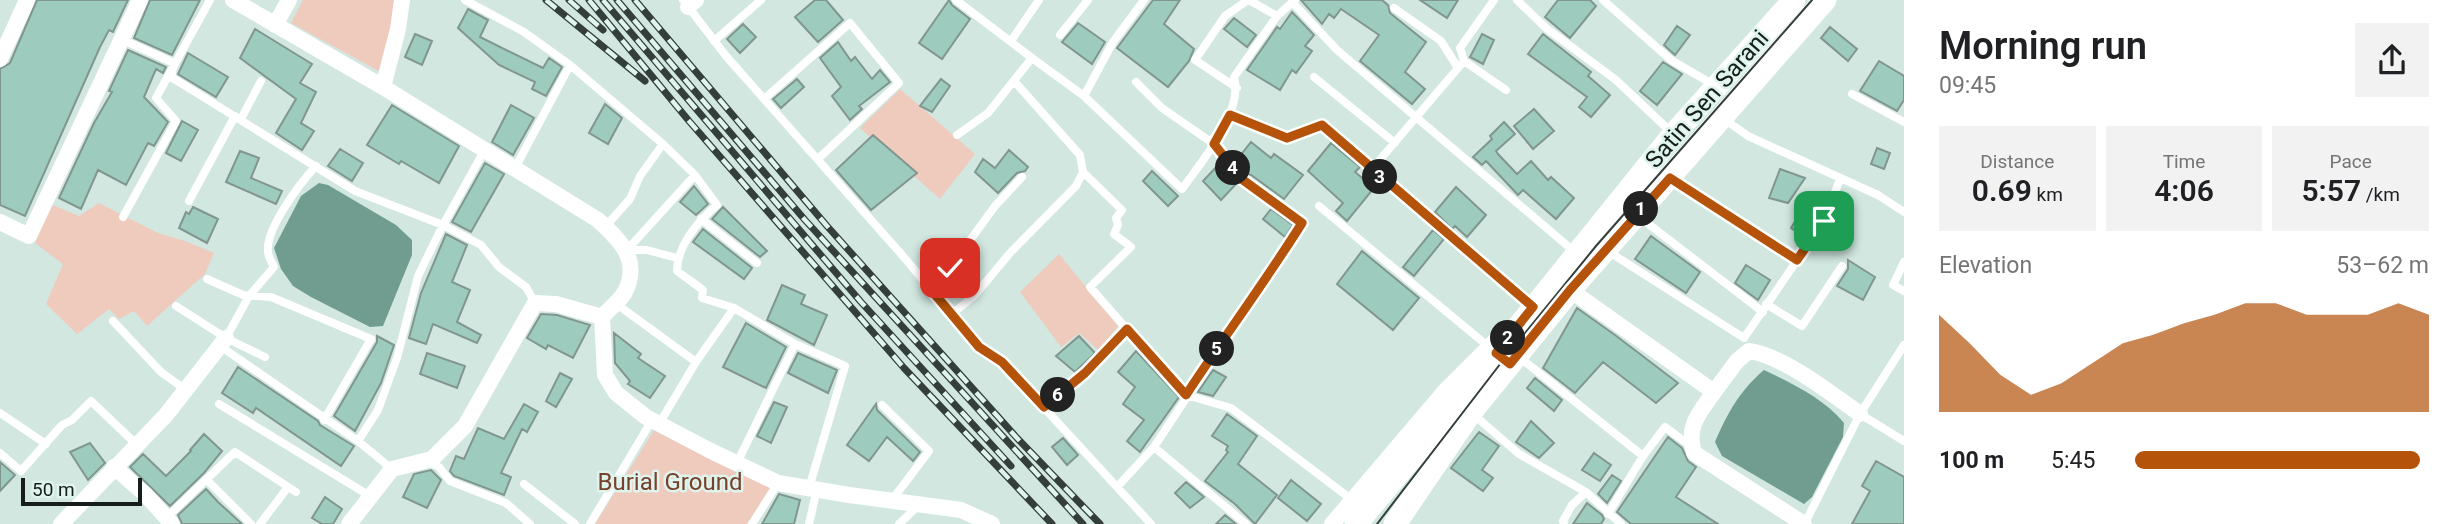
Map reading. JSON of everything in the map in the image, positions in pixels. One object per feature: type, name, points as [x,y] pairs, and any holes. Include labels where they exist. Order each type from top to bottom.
[{"type":"main road","name":"Satin Sen Sarani","points":[[1395,524],[1471,412],[1526,316],[1673,135],[1794,0]]},
{"type":"main road","name":"Satin Sen Sarani","points":[[1356,524],[1503,355],[1570,290],[1825,0]]},
{"type":"street","points":[[0,59],[27,0]]},
{"type":"street","points":[[0,222],[29,236],[140,0]]},
{"type":"street","points":[[233,0],[598,220],[627,250],[631,274],[625,293],[602,317],[605,375],[616,393],[656,422],[778,483],[961,510],[992,524]]},
{"type":"street","points":[[275,25],[289,0]]},
{"type":"street","points":[[383,88],[398,29],[402,0]]},
{"type":"street","points":[[1570,290],[1714,392]]},
{"type":"street","points":[[349,524],[392,469],[432,460],[465,426],[535,303],[556,304],[602,317]]},
{"type":"street","points":[[61,524],[166,415],[223,342]]},
{"type":"street","points":[[1805,524],[1694,453],[1689,438],[1696,418],[1737,361],[1749,351],[1761,352],[1823,387],[1860,414]]},
{"type":"street","points":[[1332,524],[1445,391],[1503,355]]},
{"type":"street","points":[[114,467],[146,495],[169,521]]},
{"type":"lane","points":[[123,217],[176,121],[156,98],[210,0]]},
{"type":"lane","points":[[465,0],[524,32],[570,65],[663,144],[695,175],[717,205],[701,219],[677,258],[677,271],[703,290],[702,298],[734,308],[795,344],[845,366],[813,489],[808,524]]},
{"type":"lane","points":[[714,41],[761,0]]},
{"type":"lane","points":[[956,0],[1084,96],[1182,189],[1214,144],[1230,115],[1237,88],[1234,77],[1277,16],[1294,1],[1337,50],[1576,254]]},
{"type":"lane","points":[[1011,41],[1039,0]]},
{"type":"lane","points":[[1060,35],[1088,0]]},
{"type":"lane","points":[[1084,96],[1113,42],[1144,0]]},
{"type":"lane","points":[[1237,88],[1195,60],[1225,16],[1248,0],[1277,16]]},
{"type":"lane","points":[[1371,169],[1461,64],[1460,48],[1494,0]]},
{"type":"lane","points":[[1517,0],[1546,28],[1616,80],[1673,135]]},
{"type":"lane","points":[[1603,0],[1671,60],[1716,86]]},
{"type":"lane","points":[[689,2],[714,41],[979,347],[1002,362],[1151,524]]},
{"type":"lane","points":[[1394,8],[1441,41],[1461,64],[1506,90]]},
{"type":"lane","points":[[764,99],[850,23],[898,83],[818,159]]},
{"type":"lane","points":[[121,39],[174,63]]},
{"type":"lane","points":[[957,135],[988,113],[1032,58]]},
{"type":"lane","points":[[174,63],[171,78],[355,191],[443,225],[481,245],[499,267],[526,287],[535,303]]},
{"type":"lane","points":[[514,170],[570,65]]},
{"type":"lane","points":[[1314,76],[1395,143]]},
{"type":"lane","points":[[1014,80],[1080,155],[1083,172],[1122,210],[1115,218],[1118,225],[1114,234],[1131,247],[1090,288],[1186,395],[1231,408],[1351,499]]},
{"type":"lane","points":[[190,201],[261,81]]},
{"type":"lane","points":[[1117,487],[1154,447],[1302,223],[1243,180],[1214,144],[1162,108],[1136,82]]},
{"type":"lane","points":[[1852,94],[1904,122]]},
{"type":"lane","points":[[1230,115],[1287,138],[1322,125],[1526,316]]},
{"type":"lane","points":[[1722,118],[1748,135],[1878,195],[1904,212]]},
{"type":"lane","points":[[605,227],[630,199],[640,176],[663,144]]},
{"type":"lane","points":[[358,441],[377,410],[397,358],[418,276],[484,151]]},
{"type":"lane","points":[[223,342],[249,296],[274,267],[267,251],[275,225],[297,187],[316,166]]},
{"type":"lane","points":[[952,314],[975,295],[1010,253],[1076,186],[1083,172]]},
{"type":"lane","points":[[627,250],[695,175]]},
{"type":"lane","points":[[928,286],[950,268],[989,214],[1022,177]]},
{"type":"lane","points":[[1670,178],[1797,260]]},
{"type":"lane","points":[[1605,249],[1744,338],[1824,221],[1840,179]]},
{"type":"lane","points":[[1319,206],[1503,355],[1643,456]]},
{"type":"lane","points":[[1636,214],[1765,308],[1802,326],[1842,266]]},
{"type":"lane","points":[[701,219],[757,263]]},
{"type":"lane","points":[[627,250],[647,250],[677,258]]},
{"type":"lane","points":[[1904,262],[1893,285],[1904,291]]},
{"type":"lane","points":[[207,279],[243,295],[271,297],[371,339],[324,420]]},
{"type":"lane","points":[[615,303],[696,362]]},
{"type":"lane","points":[[176,306],[392,469]]},
{"type":"lane","points":[[590,524],[734,308]]},
{"type":"lane","points":[[113,321],[161,372],[186,390]]},
{"type":"lane","points":[[1044,407],[1085,373],[1127,329]]},
{"type":"lane","points":[[223,342],[265,357]]},
{"type":"lane","points":[[737,463],[795,344]]},
{"type":"lane","points":[[1805,524],[1860,414],[1904,345]]},
{"type":"lane","points":[[0,453],[20,471],[62,425],[72,420],[90,401],[136,444]]},
{"type":"lane","points":[[219,404],[370,496]]},
{"type":"lane","points":[[882,405],[929,451],[892,500]]},
{"type":"lane","points":[[1471,412],[1519,454],[1586,492],[1621,524]]},
{"type":"lane","points":[[0,414],[46,444]]},
{"type":"lane","points":[[1860,414],[1904,441]]},
{"type":"lane","points":[[1608,514],[1643,456],[1665,427],[1692,447]]},
{"type":"lane","points":[[1154,447],[1246,524]]},
{"type":"lane","points":[[169,521],[206,479],[235,452],[292,489],[260,524]]},
{"type":"lane","points":[[426,461],[439,467],[450,481],[506,503],[530,524]]},
{"type":"lane","points":[[206,479],[251,524]]},
{"type":"lane","points":[[752,524],[778,483]]},
{"type":"lane","points":[[524,484],[575,524]]},
{"type":"lane","points":[[1564,524],[1572,505],[1586,492]]},
{"type":"lane","points":[[900,524],[920,504]]},
{"type":"green space","points":[[303,0],[395,0],[384,74],[291,23]]},
{"type":"green space","points":[[900,89],[975,154],[940,199],[860,128]]},
{"type":"green space","points":[[99,203],[158,233],[214,253],[205,274],[147,326],[134,311],[119,319],[109,309],[77,334],[46,304],[63,264],[35,243],[50,204],[79,216]]},
{"type":"green space","points":[[1059,254],[1118,326],[1098,350],[1079,333],[1061,347],[1020,292]]},
{"type":"green space","name":"Burial Ground","points":[[656,427],[772,486],[747,524],[595,524]]},
{"type":"shaded area","points":[[319,183],[328,185],[396,225],[412,240],[412,255],[383,326],[370,327],[311,297],[293,286],[281,269],[274,248],[301,196]]},
{"type":"shaded area","points":[[1764,370],[1817,399],[1844,423],[1843,437],[1812,497],[1804,504],[1722,456],[1715,442],[1735,403]]},
{"type":"building","points":[[37,0],[128,0],[113,32],[109,30],[100,47],[25,216],[0,205],[0,69],[10,63]]},
{"type":"building","points":[[150,0],[200,0],[172,55],[134,38]]},
{"type":"building","points":[[815,0],[826,0],[843,20],[818,42],[795,17]]},
{"type":"building","points":[[949,0],[970,19],[942,59],[919,43]]},
{"type":"building","points":[[1153,0],[1180,0],[1164,24],[1194,49],[1189,61],[1168,87],[1117,48]]},
{"type":"building","points":[[1301,0],[1382,0],[1388,5],[1390,13],[1426,42],[1405,72],[1425,89],[1412,104],[1360,61],[1379,35],[1341,9],[1334,18],[1329,14],[1322,24]]},
{"type":"building","points":[[1420,0],[1458,0],[1447,18]]},
{"type":"building","points":[[1558,0],[1590,0],[1596,6],[1570,38],[1545,17]]},
{"type":"building","points":[[468,9],[488,20],[480,37],[543,68],[549,58],[562,67],[546,96],[532,89],[535,82],[499,65],[458,28]]},
{"type":"building","points":[[1292,12],[1314,35],[1305,46],[1312,51],[1296,73],[1292,70],[1280,90],[1247,70],[1277,27],[1280,29]]},
{"type":"building","points":[[1234,18],[1256,35],[1247,47],[1224,29]]},
{"type":"building","points":[[1078,23],[1105,42],[1092,64],[1062,42]]},
{"type":"building","points":[[743,24],[756,37],[740,53],[727,39]]},
{"type":"building","points":[[1677,26],[1690,35],[1675,55],[1664,45]]},
{"type":"building","points":[[1830,27],[1857,49],[1848,61],[1821,38]]},
{"type":"building","points":[[255,29],[312,64],[300,83],[316,92],[301,123],[314,131],[302,150],[276,133],[296,99],[240,58]]},
{"type":"building","points":[[415,34],[432,41],[422,65],[405,57]]},
{"type":"building","points":[[1482,34],[1494,40],[1483,64],[1470,57]]},
{"type":"building","points":[[1543,34],[1591,72],[1588,76],[1610,95],[1591,117],[1579,107],[1587,97],[1528,54]]},
{"type":"building","points":[[838,42],[851,61],[855,57],[872,79],[880,70],[890,82],[859,106],[862,109],[850,120],[832,96],[841,87],[820,58]]},
{"type":"building","points":[[128,50],[166,67],[163,73],[156,69],[144,97],[168,122],[154,146],[148,143],[126,185],[98,170],[81,209],[59,198],[94,123],[112,92],[109,91]]},
{"type":"building","points":[[188,53],[228,77],[216,97],[178,74]]},
{"type":"building","points":[[1879,61],[1904,76],[1904,100],[1897,111],[1860,91]]},
{"type":"building","points":[[1663,62],[1682,74],[1657,105],[1640,91]]},
{"type":"building","points":[[797,79],[804,87],[781,108],[773,99]]},
{"type":"building","points":[[941,79],[950,86],[932,112],[920,106]]},
{"type":"building","points":[[605,104],[622,118],[608,144],[589,133]]},
{"type":"building","points":[[392,105],[459,146],[439,183],[367,145]]},
{"type":"building","points":[[511,105],[534,118],[513,155],[492,142]]},
{"type":"building","points":[[1534,109],[1554,131],[1533,149],[1514,126]]},
{"type":"building","points":[[182,121],[198,130],[181,161],[166,153]]},
{"type":"building","points":[[1504,122],[1515,134],[1496,151],[1498,154],[1517,174],[1531,161],[1548,180],[1551,177],[1574,198],[1556,219],[1523,190],[1518,195],[1486,161],[1482,165],[1473,157],[1492,139],[1490,136]]},
{"type":"building","points":[[873,135],[917,173],[871,210],[836,170]]},
{"type":"building","points":[[1251,142],[1271,158],[1274,154],[1303,175],[1284,199],[1246,174],[1236,161]]},
{"type":"building","points":[[1331,143],[1360,167],[1355,172],[1374,188],[1347,221],[1336,211],[1343,203],[1308,171]]},
{"type":"building","points":[[1877,148],[1890,153],[1884,169],[1871,164]]},
{"type":"building","points":[[340,149],[363,163],[352,181],[328,166]]},
{"type":"building","points":[[1009,150],[1028,167],[1017,173],[998,193],[975,172],[983,159],[995,168]]},
{"type":"building","points":[[240,151],[259,158],[251,178],[282,191],[276,204],[226,182]]},
{"type":"building","points":[[485,163],[504,174],[471,232],[452,222]]},
{"type":"building","points":[[1220,163],[1237,183],[1221,200],[1203,181]]},
{"type":"building","points":[[1780,169],[1805,178],[1788,203],[1769,198]]},
{"type":"building","points":[[1152,171],[1178,196],[1168,206],[1143,181]]},
{"type":"building","points":[[694,186],[708,204],[696,215],[680,202]]},
{"type":"building","points":[[1456,187],[1486,215],[1467,237],[1455,226],[1452,229],[1435,212]]},
{"type":"building","points":[[193,207],[218,219],[207,243],[179,228],[186,212],[189,214]]},
{"type":"building","points":[[723,207],[767,251],[760,257],[712,219]]},
{"type":"building","points":[[1271,209],[1293,225],[1285,237],[1263,219]]},
{"type":"building","points":[[1801,212],[1813,220],[1803,236],[1791,228]]},
{"type":"building","points":[[703,229],[752,268],[744,279],[693,242]]},
{"type":"building","points":[[1433,230],[1444,239],[1414,276],[1403,267]]},
{"type":"building","points":[[446,234],[467,245],[452,282],[470,290],[457,322],[481,335],[477,343],[433,324],[426,344],[409,338],[421,293]]},
{"type":"building","points":[[1651,236],[1700,272],[1686,293],[1635,259]]},
{"type":"building","points":[[1362,251],[1419,298],[1393,330],[1337,284]]},
{"type":"building","points":[[1848,260],[1875,277],[1863,300],[1837,286],[1848,269]]},
{"type":"building","points":[[1746,265],[1770,280],[1758,300],[1735,283]]},
{"type":"building","points":[[782,285],[805,295],[801,304],[827,315],[814,345],[767,320]]},
{"type":"building","points":[[1577,308],[1678,383],[1656,403],[1603,362],[1575,393],[1543,368]]},
{"type":"building","points":[[541,314],[557,315],[590,325],[573,358],[548,345],[546,349],[527,338]]},
{"type":"building","points":[[746,323],[786,347],[766,388],[723,367]]},
{"type":"building","points":[[614,333],[641,354],[638,358],[665,376],[650,398],[628,384],[630,381],[615,363]]},
{"type":"building","points":[[377,336],[394,345],[381,383],[355,431],[334,416],[377,342]]},
{"type":"building","points":[[1079,336],[1095,353],[1075,372],[1056,356]]},
{"type":"building","points":[[1136,351],[1179,397],[1140,452],[1127,441],[1144,420],[1123,404],[1135,387],[1118,372]]},
{"type":"building","points":[[427,353],[465,366],[457,388],[420,374]]},
{"type":"building","points":[[798,353],[837,370],[828,393],[788,373]]},
{"type":"building","points":[[238,367],[354,446],[341,466],[256,408],[253,413],[222,393]]},
{"type":"building","points":[[1213,370],[1226,377],[1213,396],[1198,392]]},
{"type":"building","points":[[560,373],[572,379],[556,407],[546,401]]},
{"type":"building","points":[[1535,378],[1562,400],[1554,411],[1527,388]]},
{"type":"building","points":[[774,402],[787,407],[771,443],[757,436]]},
{"type":"building","points":[[524,404],[538,412],[527,432],[522,429],[501,473],[511,477],[504,495],[454,476],[450,471],[456,456],[464,459],[478,428],[504,439]]},
{"type":"building","points":[[876,404],[877,410],[920,452],[913,461],[887,437],[869,461],[847,445]]},
{"type":"building","points":[[1227,414],[1257,436],[1238,464],[1277,495],[1255,524],[1235,504],[1205,481],[1228,452],[1228,446],[1212,436]]},
{"type":"building","points":[[1531,421],[1554,443],[1539,458],[1516,442]]},
{"type":"building","points":[[1479,432],[1499,446],[1482,470],[1493,478],[1483,491],[1451,468]]},
{"type":"building","points":[[204,434],[222,451],[170,506],[130,467],[143,454],[166,476]]},
{"type":"building","points":[[1668,437],[1682,448],[1688,461],[1696,467],[1676,497],[1718,524],[1631,524],[1617,512]]},
{"type":"building","points":[[1063,438],[1078,455],[1067,465],[1052,447]]},
{"type":"building","points":[[90,443],[105,463],[88,480],[70,452]]},
{"type":"building","points":[[1594,453],[1611,465],[1600,481],[1582,470]]},
{"type":"building","points":[[1876,461],[1904,477],[1904,524],[1852,524],[1870,491],[1862,486]]},
{"type":"building","points":[[0,462],[15,475],[0,491]]},
{"type":"building","points":[[431,470],[441,480],[427,508],[403,497],[414,474]]},
{"type":"building","points":[[1612,475],[1621,481],[1607,503],[1598,494]]},
{"type":"building","points":[[1291,480],[1321,504],[1307,521],[1278,498]]},
{"type":"building","points":[[1186,482],[1204,497],[1190,508],[1175,493]]},
{"type":"building","points":[[206,489],[242,524],[182,524],[178,515]]},
{"type":"building","points":[[779,494],[800,500],[794,524],[762,524]]},
{"type":"building","points":[[325,497],[342,509],[333,524],[322,524],[312,518]]},
{"type":"building","points":[[1587,503],[1602,515],[1604,519],[1601,524],[1573,524]]},
{"type":"building","points":[[1225,515],[1236,524],[1216,524]]},
{"type":"tram line","points":[[1377,524],[1504,359],[1596,246],[1812,0]]},
{"type":"railway","points":[[546,0],[645,81]]},
{"type":"railway","points":[[569,0],[603,30]]},
{"type":"railway","points":[[589,0],[689,121],[904,368],[1052,524]]},
{"type":"railway","points":[[603,0],[861,302],[1011,466]]},
{"type":"railway","points":[[617,0],[805,220],[1083,524]]},
{"type":"railway","points":[[635,0],[827,226],[1017,438],[1100,524]]},
{"type":"route","points":[[950,268],[928,286],[979,347],[1002,362],[1044,407],[1085,373],[1127,329],[1186,395],[1276,264],[1302,223],[1243,180],[1214,144],[1230,115],[1287,138],[1322,125],[1533,307],[1496,353],[1510,364],[1570,290],[1670,178],[1797,260],[1824,221]]}]
